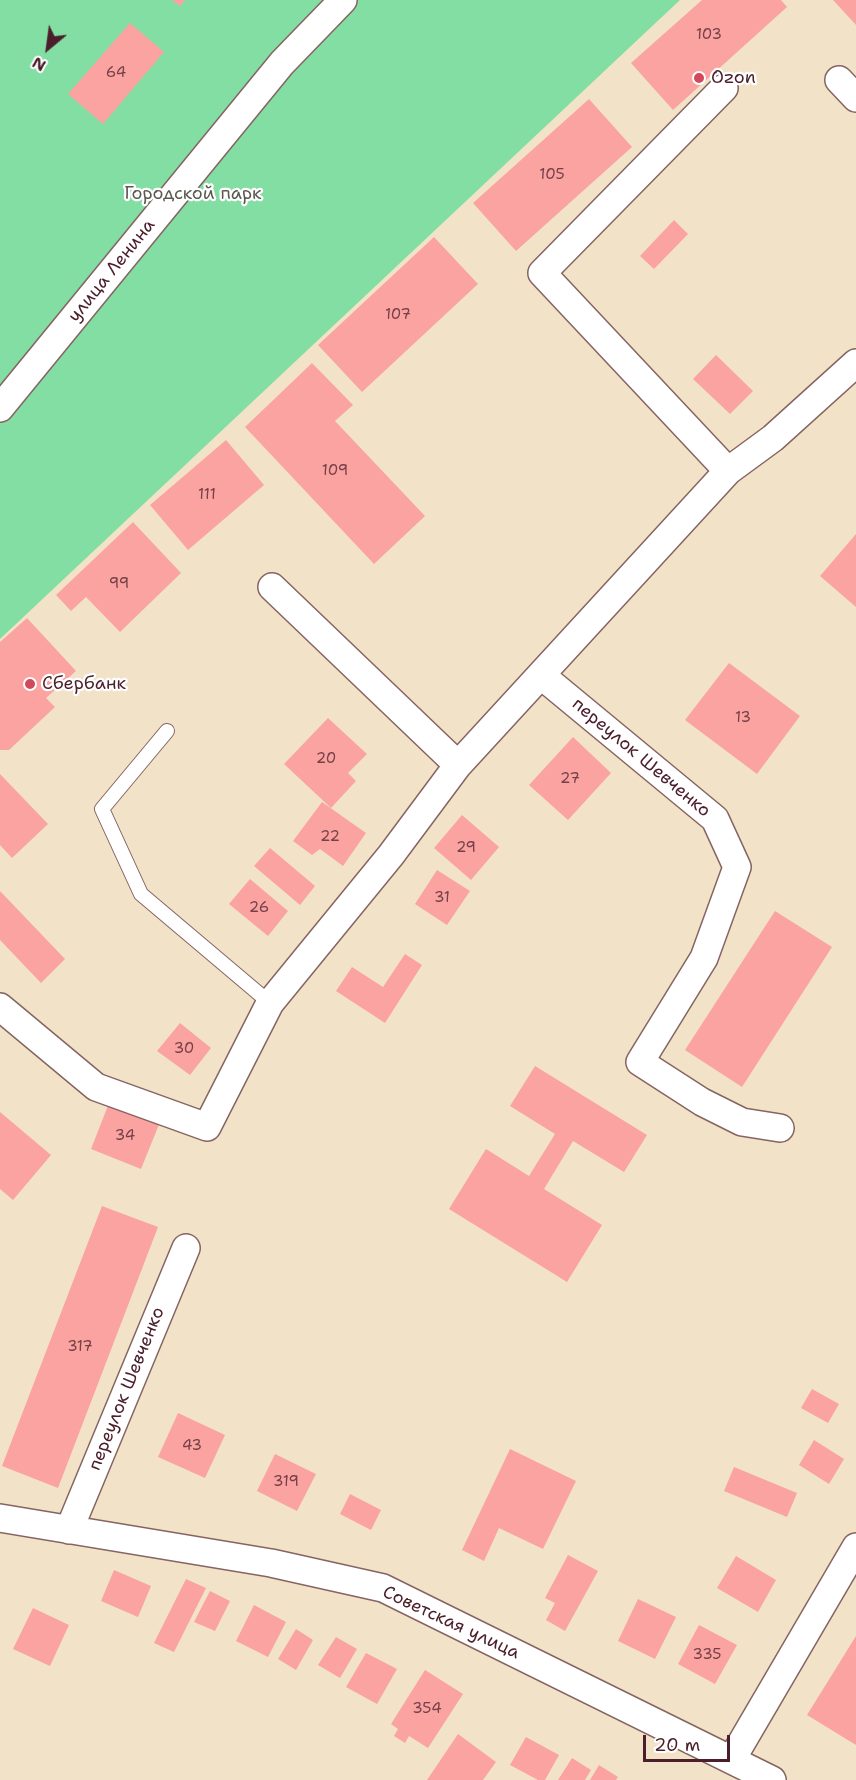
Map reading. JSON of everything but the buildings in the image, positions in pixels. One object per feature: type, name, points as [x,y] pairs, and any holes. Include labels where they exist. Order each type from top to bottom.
[{"type":"street","name":"улица Ленина","points":[[0,408],[282,63],[343,0]]},
{"type":"street","points":[[724,88],[542,273],[728,471]]},
{"type":"street","points":[[0,1007],[96,1087],[207,1126],[270,1003],[391,855],[458,765],[728,471],[772,438],[856,363]]},
{"type":"street","points":[[272,587],[458,765]]},
{"type":"street","name":"переулок Шевченко","points":[[542,676],[715,819],[737,867],[704,958],[640,1062],[702,1102],[742,1122],[780,1128]]},
{"type":"street","name":"переулок Шевченко","points":[[69,1530],[186,1248]]},
{"type":"street","name":"Советская улица","points":[[0,1518],[271,1563],[383,1588],[732,1759],[764,1778]]},
{"type":"street","points":[[732,1759],[856,1547]]},
{"type":"lane","points":[[167,731],[102,809],[141,894],[270,1003]]},
{"type":"green space","name":"Городской парк","points":[[0,0],[680,0],[0,639]]},
{"type":"place","name":"Ozon","points":[[699,78]]},
{"type":"place","name":"Сбербанк","points":[[30,684]]}]
